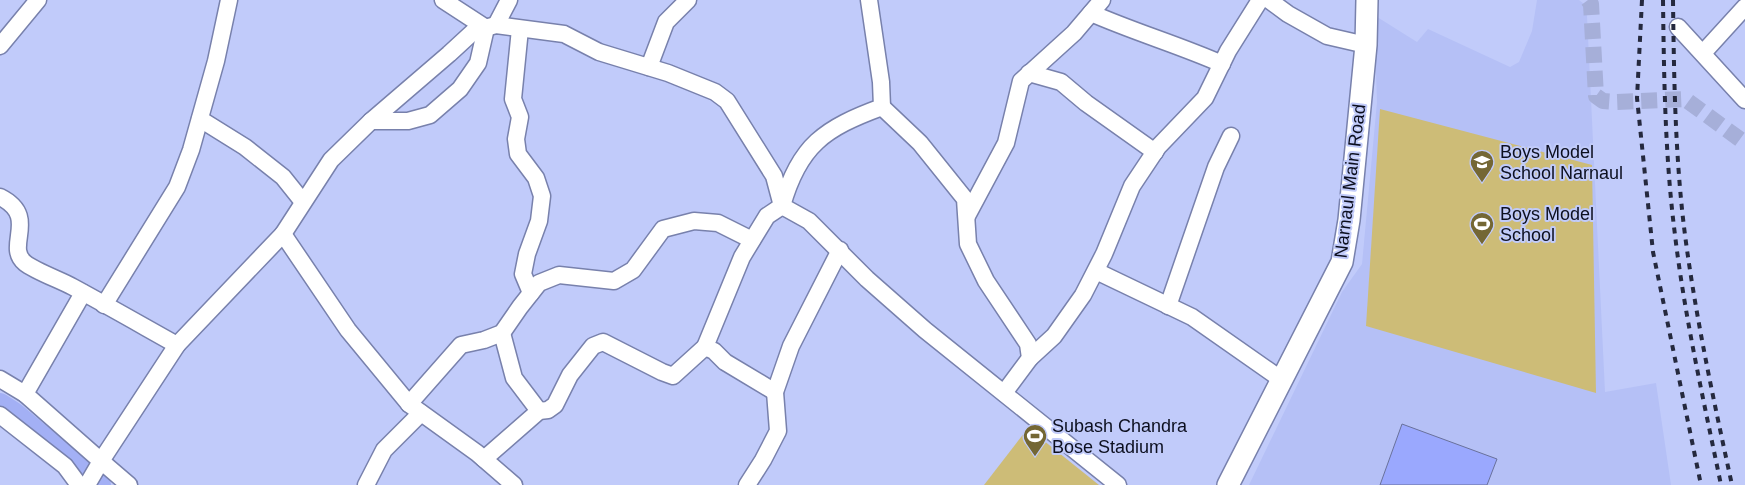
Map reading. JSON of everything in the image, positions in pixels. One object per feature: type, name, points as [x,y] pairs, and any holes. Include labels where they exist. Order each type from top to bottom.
[{"type":"main road","name":"Narnaul Main Road","points":[[1228,485],[1342,262],[1349,220],[1366,45],[1367,0]]},
{"type":"street","points":[[0,46],[38,0]]},
{"type":"street","points":[[104,304],[177,187],[200,119],[216,61],[229,0]]},
{"type":"street","points":[[443,0],[491,26]]},
{"type":"street","points":[[371,121],[408,122],[430,115],[460,89],[478,63],[491,26],[509,0]]},
{"type":"street","points":[[649,67],[666,22],[688,0]]},
{"type":"street","points":[[869,0],[881,82],[882,107],[920,143],[965,199],[968,244],[986,281],[1028,344],[1030,358]]},
{"type":"street","points":[[967,216],[1006,143],[1020,81],[1074,33],[1102,0]]},
{"type":"street","points":[[1004,393],[1030,358],[1054,336],[1083,295],[1104,254],[1132,186],[1154,152],[1205,98],[1222,64],[1260,0]]},
{"type":"street","points":[[1269,0],[1288,14],[1327,36],[1366,45]]},
{"type":"street","points":[[1703,53],[1745,7]]},
{"type":"street","points":[[1091,13],[1124,28],[1184,48],[1222,64]]},
{"type":"street","points":[[87,485],[100,462],[178,345],[283,234],[331,160],[371,121],[443,60],[474,30],[491,26],[564,34],[599,52],[668,72],[708,89],[727,101],[774,176],[782,206],[809,221],[867,279],[925,330],[1118,485]]},
{"type":"street","points":[[1678,27],[1745,100]]},
{"type":"street","points":[[520,29],[513,99],[520,117],[516,139],[518,154],[536,178],[542,196],[539,221],[527,254],[524,274],[531,293]]},
{"type":"street","points":[[1030,73],[1061,82],[1086,103],[1154,152]]},
{"type":"street","points":[[484,459],[539,411],[548,410],[554,405],[570,375],[594,346],[598,344],[603,342],[673,376],[705,347],[742,257],[767,216],[782,206],[789,182],[804,155],[822,135],[854,117],[882,107]]},
{"type":"street","points":[[200,119],[245,146],[283,177],[303,202]]},
{"type":"street","points":[[1168,306],[1216,167],[1230,136]]},
{"type":"street","points":[[0,197],[12,203],[20,215],[18,251],[24,262],[178,345]]},
{"type":"street","points":[[366,485],[384,450],[461,345],[484,340],[502,333],[539,283],[559,275],[614,281],[633,270],[663,229],[694,220],[718,223],[752,240]]},
{"type":"street","points":[[283,234],[348,330],[415,408],[484,459],[514,485]]},
{"type":"street","points":[[747,485],[778,431],[775,392],[791,346],[840,250]]},
{"type":"street","points":[[1096,271],[1192,317],[1282,380]]},
{"type":"street","points":[[25,394],[83,293]]},
{"type":"street","points":[[502,333],[514,378],[539,411]]},
{"type":"street","points":[[705,347],[714,351],[725,362],[775,392]]},
{"type":"street","points":[[0,379],[25,394],[100,462],[129,485]]},
{"type":"street","points":[[0,415],[64,466],[78,485]]},
{"type":"shaded area","name":"Boys Model School Narnaul","points":[[1537,0],[1579,0],[1584,4],[1587,16],[1605,392],[1656,383],[1671,485],[1249,485],[1342,292],[1362,264],[1377,102],[1374,15],[1417,42],[1428,29],[1510,67],[1519,62],[1532,31]]},
{"type":"shaded area","name":"Boys Model School","points":[[1380,109],[1592,165],[1596,393],[1366,326]]},
{"type":"shaded area","name":"Subash Chandra Bose Stadium","points":[[1028,428],[1099,485],[984,485]]},
{"type":"building","points":[[1402,424],[1497,459],[1487,485],[1380,485]]},
{"type":"waterway","points":[[0,404],[14,413],[100,485]]},
{"type":"tunnel","points":[[1588,0],[1591,4],[1596,96],[1603,101],[1616,102],[1685,99],[1745,143]]},
{"type":"railway","points":[[1642,0],[1637,98],[1653,252],[1701,485]]},
{"type":"railway","points":[[1663,0],[1667,147],[1675,235],[1689,329],[1721,485]]},
{"type":"railway","points":[[1673,0],[1677,147],[1685,235],[1700,329],[1732,485]]},
{"type":"place","name":"Boys Model School Narnaul","points":[[1482,183]]},
{"type":"place","name":"Boys Model School","points":[[1482,245]]},
{"type":"place","name":"Subash Chandra Bose Stadium","points":[[1035,457]]}]
